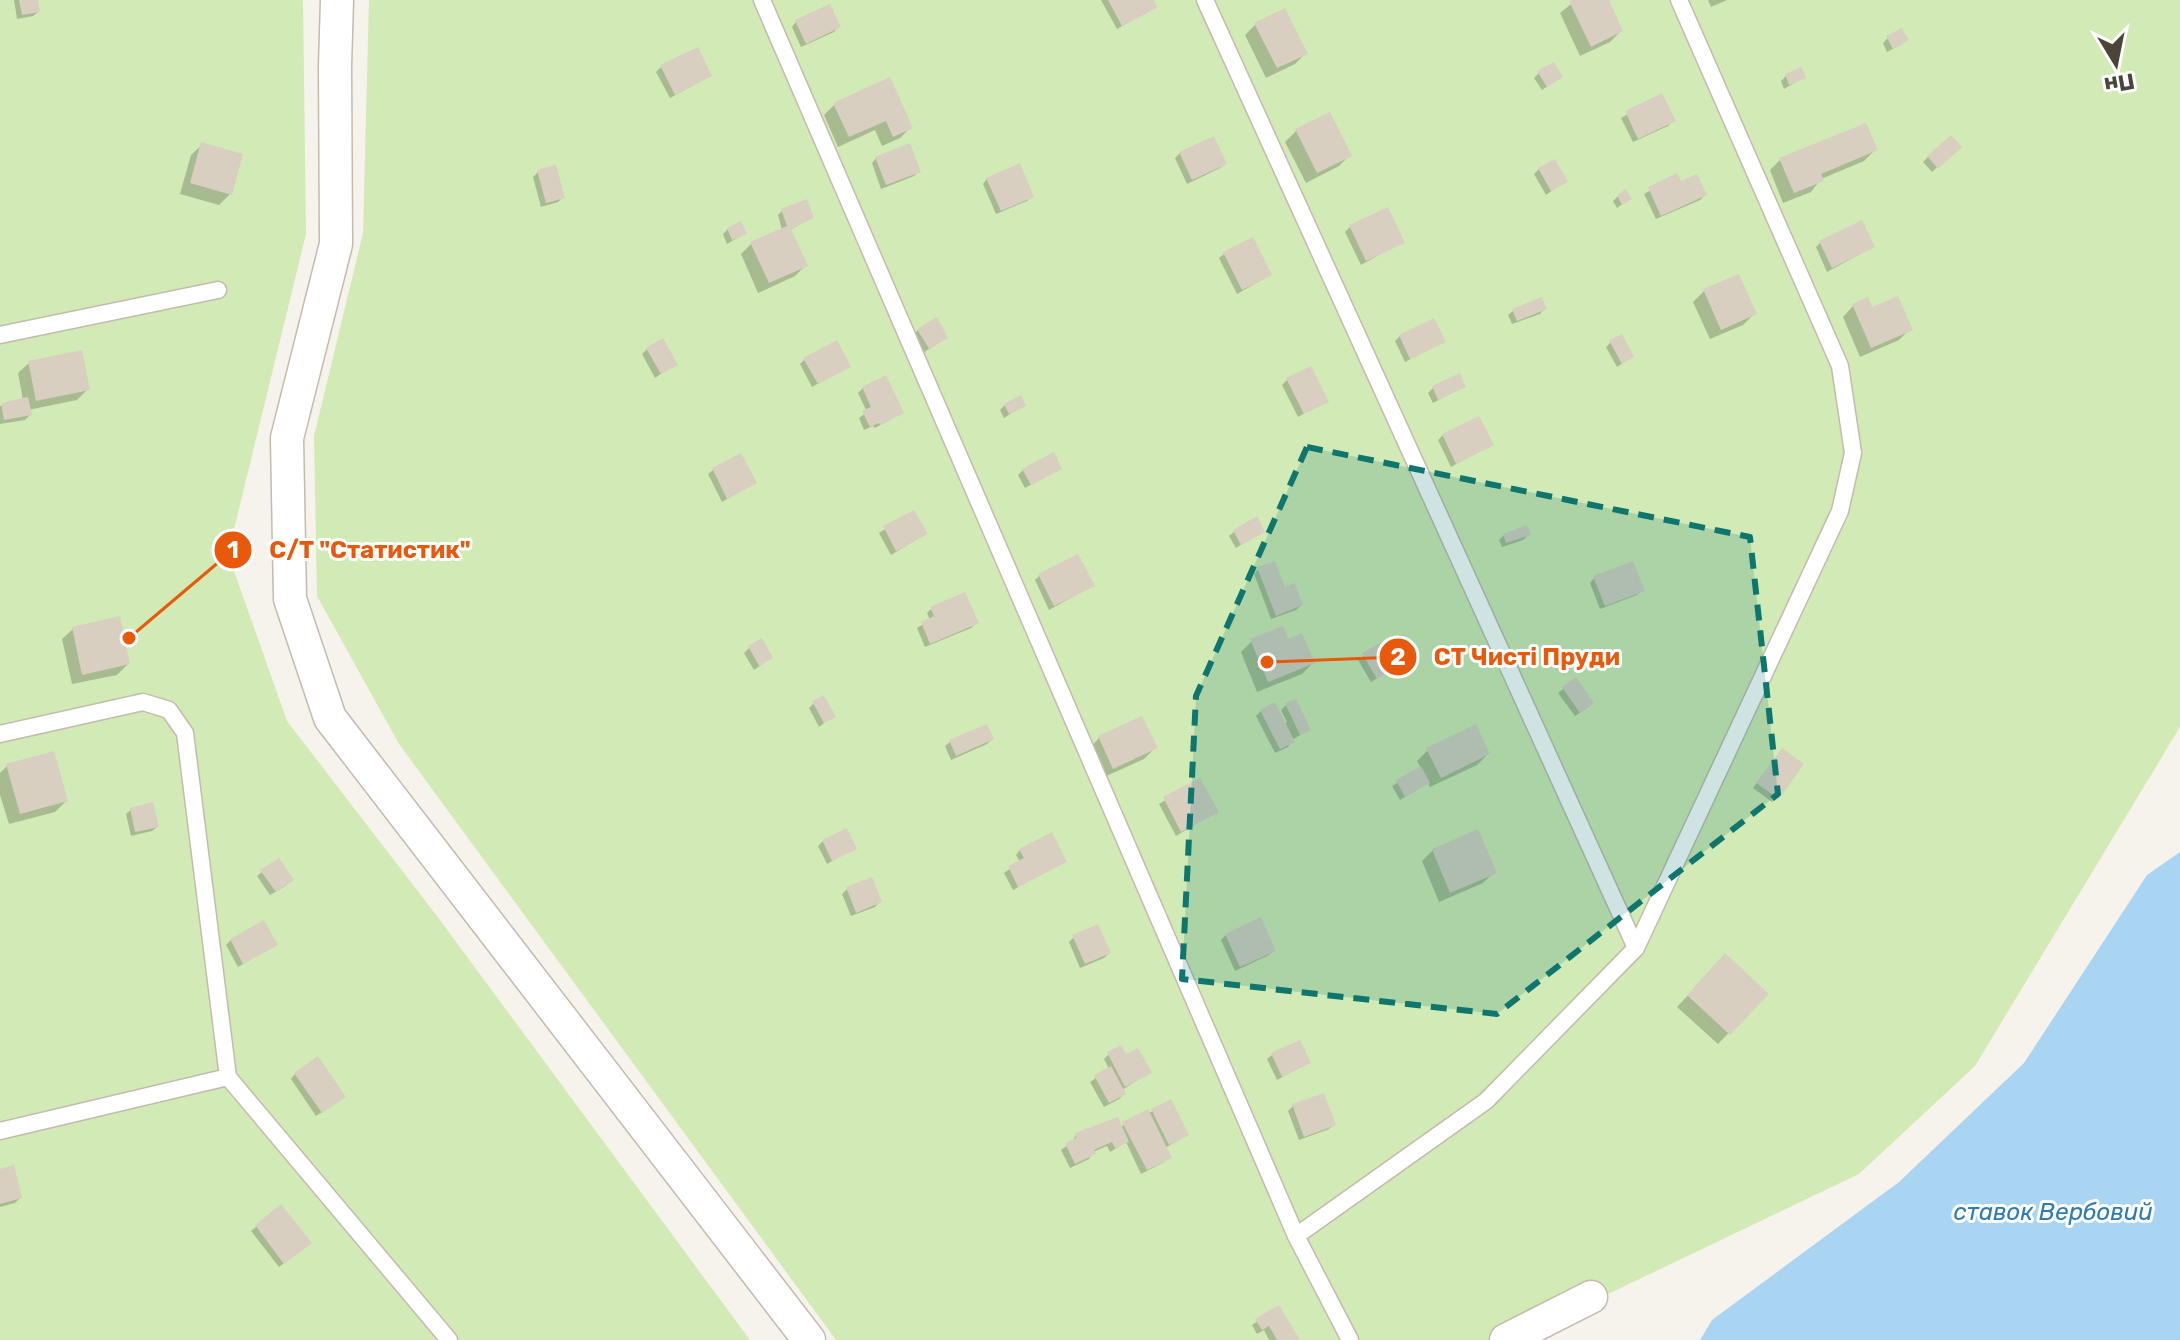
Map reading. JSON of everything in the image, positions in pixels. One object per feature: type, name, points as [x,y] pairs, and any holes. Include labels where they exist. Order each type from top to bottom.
[{"type":"street","points":[[337,0],[336,244],[287,438],[290,599],[330,718],[809,1340]]},
{"type":"street","points":[[1506,1340],[1591,1297]]},
{"type":"lane","points":[[762,0],[1296,1236],[1350,1340]]},
{"type":"lane","points":[[1205,0],[1636,948]]},
{"type":"lane","points":[[1296,1236],[1486,1101],[1636,948],[1840,511],[1853,453],[1840,366],[1679,0]]},
{"type":"lane","points":[[0,335],[218,290]]},
{"type":"lane","points":[[0,734],[143,702],[169,710],[185,733],[228,1077],[440,1337]]},
{"type":"lane","points":[[0,1131],[228,1077]]},
{"type":"highlighted area","points":[[1307,447],[1750,537],[1778,794],[1497,1014],[1182,979],[1196,696]]},
{"type":"green space","points":[[0,0],[303,0],[306,234],[228,554],[287,721],[437,916],[750,1340],[0,1340]]},
{"type":"green space","points":[[369,0],[2180,0],[2180,727],[1975,1066],[1859,1174],[1512,1340],[836,1340],[399,744],[317,596],[314,436],[363,233]]},
{"type":"water","name":"ставок Вербовий","points":[[2180,852],[2180,1340],[1700,1340],[1712,1320],[1899,1182],[2024,1063],[2147,875]]},
{"type":"building","points":[[19,0],[38,0],[40,12],[22,15]]},
{"type":"building","points":[[1108,0],[1154,0],[1157,8],[1122,26]]},
{"type":"building","points":[[1609,0],[1623,31],[1591,47],[1569,1]]},
{"type":"building","points":[[830,4],[841,27],[806,44],[795,20]]},
{"type":"building","points":[[1285,8],[1308,54],[1277,68],[1254,23]]},
{"type":"building","points":[[1902,28],[1909,40],[1893,49],[1886,36]]},
{"type":"building","points":[[698,47],[712,76],[675,95],[660,65]]},
{"type":"building","points":[[1554,62],[1563,77],[1547,87],[1537,71]]},
{"type":"building","points":[[1802,67],[1806,78],[1789,85],[1785,74]]},
{"type":"building","points":[[890,77],[913,128],[893,137],[886,121],[849,137],[833,103]]},
{"type":"building","points":[[1662,93],[1676,121],[1638,139],[1625,111]]},
{"type":"building","points":[[1330,112],[1352,156],[1317,173],[1295,129]]},
{"type":"building","points":[[1866,123],[1878,150],[1821,174],[1824,181],[1794,193],[1779,158]]},
{"type":"building","points":[[1951,135],[1962,147],[1938,169],[1927,156]]},
{"type":"building","points":[[1214,136],[1227,164],[1192,180],[1179,152]]},
{"type":"building","points":[[201,142],[243,154],[232,195],[190,183]]},
{"type":"building","points":[[910,143],[921,172],[886,185],[875,157]]},
{"type":"building","points":[[1555,159],[1568,182],[1551,191],[1538,168]]},
{"type":"building","points":[[1020,163],[1034,197],[1001,211],[986,178]]},
{"type":"building","points":[[556,165],[565,198],[546,203],[537,170]]},
{"type":"building","points":[[1677,173],[1681,181],[1697,174],[1707,195],[1661,216],[1648,187]]},
{"type":"building","points":[[1626,189],[1632,199],[1622,205],[1617,195]]},
{"type":"building","points":[[807,199],[814,218],[791,229],[808,266],[769,283],[750,242],[787,226],[781,209]]},
{"type":"building","points":[[1388,207],[1405,243],[1366,261],[1349,225]]},
{"type":"building","points":[[1862,220],[1875,247],[1832,268],[1819,241]]},
{"type":"building","points":[[741,221],[747,234],[732,240],[727,228]]},
{"type":"building","points":[[1253,237],[1272,275],[1242,290],[1223,252]]},
{"type":"building","points":[[1739,274],[1757,314],[1721,330],[1703,289]]},
{"type":"building","points":[[1898,296],[1913,330],[1871,348],[1852,304],[1868,297],[1872,307]]},
{"type":"building","points":[[1542,297],[1547,309],[1517,321],[1512,309]]},
{"type":"building","points":[[937,317],[948,338],[929,349],[917,329]]},
{"type":"building","points":[[1434,318],[1446,342],[1410,359],[1399,335]]},
{"type":"building","points":[[1622,334],[1634,357],[1622,364],[1609,340]]},
{"type":"building","points":[[663,338],[678,365],[661,374],[646,348]]},
{"type":"building","points":[[837,340],[851,367],[818,384],[803,358]]},
{"type":"building","points":[[82,350],[90,390],[36,401],[28,361]]},
{"type":"building","points":[[1311,366],[1329,402],[1304,414],[1286,378]]},
{"type":"building","points":[[1460,373],[1466,387],[1438,400],[1432,386]]},
{"type":"building","points":[[886,375],[904,413],[870,427],[862,411],[871,407],[862,387]]},
{"type":"building","points":[[1021,395],[1026,406],[1009,414],[1004,404]]},
{"type":"building","points":[[28,397],[32,415],[4,420],[1,403]]},
{"type":"building","points":[[1479,416],[1494,445],[1456,464],[1442,434]]},
{"type":"building","points":[[1054,452],[1062,469],[1031,485],[1022,469]]},
{"type":"building","points":[[741,453],[757,483],[727,499],[712,468]]},
{"type":"building","points":[[914,510],[928,534],[896,551],[883,526]]},
{"type":"building","points":[[1257,516],[1265,532],[1241,545],[1233,530]]},
{"type":"building","points":[[1527,525],[1531,535],[1506,543],[1503,534]]},
{"type":"building","points":[[1078,554],[1095,586],[1054,606],[1038,574]]},
{"type":"building","points":[[1275,561],[1285,587],[1295,583],[1303,605],[1276,616],[1257,567]]},
{"type":"building","points":[[1633,561],[1645,591],[1605,606],[1593,576]]},
{"type":"building","points":[[965,592],[979,623],[930,644],[921,622],[934,616],[930,607]]},
{"type":"building","points":[[120,616],[130,664],[82,675],[72,627]]},
{"type":"building","points":[[1283,626],[1289,639],[1302,633],[1315,663],[1268,682],[1250,639]]},
{"type":"building","points":[[762,638],[773,658],[759,666],[748,646]]},
{"type":"building","points":[[1389,638],[1403,664],[1377,679],[1362,653]]},
{"type":"building","points":[[1576,677],[1594,703],[1580,713],[1562,687]]},
{"type":"building","points":[[824,695],[836,717],[824,723],[812,701]]},
{"type":"building","points":[[1296,699],[1311,730],[1300,735],[1285,703]]},
{"type":"building","points":[[1275,702],[1295,742],[1280,749],[1260,710]]},
{"type":"building","points":[[1142,716],[1158,748],[1113,769],[1098,736]]},
{"type":"building","points":[[987,724],[994,739],[956,756],[949,740]]},
{"type":"building","points":[[1476,724],[1490,754],[1441,778],[1426,748]]},
{"type":"building","points":[[1782,748],[1804,764],[1779,799],[1756,783]]},
{"type":"building","points":[[54,751],[68,801],[20,814],[6,764]]},
{"type":"building","points":[[1421,766],[1430,783],[1405,797],[1396,780]]},
{"type":"building","points":[[1200,778],[1219,812],[1181,832],[1163,797]]},
{"type":"building","points":[[153,802],[159,827],[135,832],[130,808]]},
{"type":"building","points":[[847,828],[857,849],[832,861],[822,840]]},
{"type":"building","points":[[1478,829],[1497,873],[1450,893],[1432,849]]},
{"type":"building","points":[[1052,832],[1067,862],[1018,887],[1008,866],[1024,858],[1019,849]]},
{"type":"building","points":[[279,858],[294,880],[276,892],[260,870]]},
{"type":"building","points":[[872,877],[882,902],[856,913],[846,887]]},
{"type":"building","points":[[1261,917],[1276,951],[1240,967],[1225,934]]},
{"type":"building","points":[[264,920],[278,945],[243,964],[230,939]]},
{"type":"building","points":[[1098,924],[1111,953],[1085,964],[1072,935]]},
{"type":"building","points":[[1725,953],[1769,994],[1730,1035],[1687,995]]},
{"type":"building","points":[[1300,1040],[1311,1063],[1282,1077],[1271,1053]]},
{"type":"building","points":[[1121,1045],[1126,1054],[1138,1048],[1152,1073],[1125,1087],[1107,1052]]},
{"type":"building","points":[[318,1056],[346,1097],[322,1113],[294,1073]]},
{"type":"building","points":[[1111,1066],[1126,1094],[1109,1103],[1094,1075]]},
{"type":"building","points":[[1324,1093],[1336,1125],[1304,1137],[1292,1104]]},
{"type":"building","points":[[1171,1099],[1189,1135],[1169,1145],[1151,1109]]},
{"type":"building","points":[[1148,1109],[1172,1158],[1147,1170],[1122,1122]]},
{"type":"building","points":[[1118,1117],[1129,1142],[1115,1148],[1112,1142],[1075,1164],[1065,1143],[1076,1138],[1075,1133]]},
{"type":"building","points":[[14,1165],[22,1198],[0,1204],[0,1169]]},
{"type":"building","points":[[281,1204],[312,1243],[284,1264],[255,1225]]},
{"type":"building","points":[[1279,1305],[1300,1340],[1277,1340],[1269,1326],[1262,1330],[1255,1319]]},
{"type":"place","name":"С/Т \"Статистик\"","points":[[129,638]]},
{"type":"place","name":"СТ Чисті Пруди","points":[[1267,662]]}]
